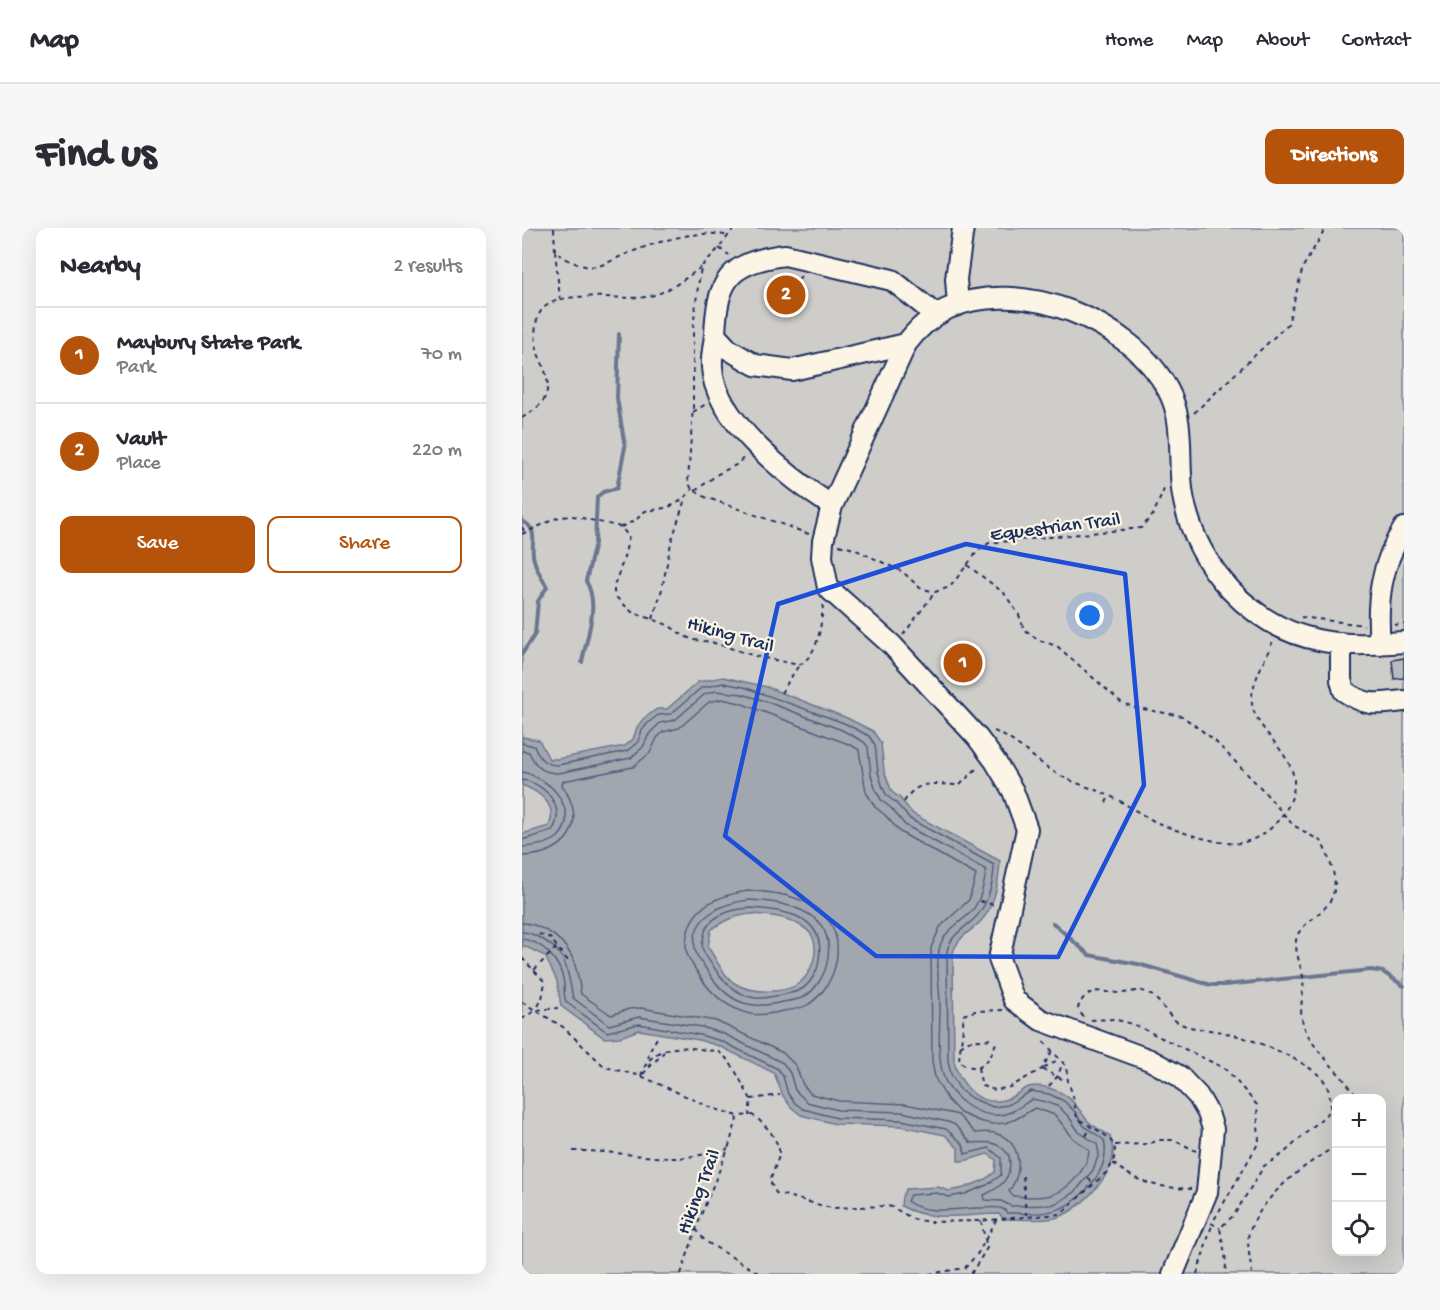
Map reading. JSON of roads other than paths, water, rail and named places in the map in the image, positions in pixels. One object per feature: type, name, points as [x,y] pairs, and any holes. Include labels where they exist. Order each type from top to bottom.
[{"type":"lane","points":[[958,305],[956,279],[963,228]]},
{"type":"lane","points":[[830,512],[756,444],[733,419],[717,391],[711,368],[716,306],[720,291],[731,275],[745,265],[767,257],[785,255],[892,280],[936,315]]},
{"type":"lane","points":[[1173,1274],[1207,1192],[1213,1129],[1208,1113],[1198,1096],[1179,1076],[1150,1060],[1041,1020],[1014,1000],[999,960],[1027,829],[1013,791],[975,735],[892,645],[828,588],[822,557],[823,541],[830,512],[906,344],[915,332],[936,315],[958,305],[988,299],[1022,299],[1072,312],[1110,330],[1135,347],[1157,371],[1173,402],[1179,427],[1184,496],[1189,518],[1199,546],[1216,573],[1233,593],[1254,611],[1280,627],[1307,637],[1341,643],[1379,635],[1404,642]]},
{"type":"lane","points":[[715,335],[733,353],[755,365],[792,370],[906,344]]},
{"type":"lane","points":[[1379,635],[1382,577],[1393,546],[1404,528]]},
{"type":"lane","points":[[1341,643],[1341,680],[1344,691],[1359,701],[1376,704],[1404,701]]},
{"type":"water","points":[[723,677],[767,687],[847,718],[873,731],[881,743],[884,771],[892,792],[913,814],[1000,861],[997,884],[990,908],[981,921],[958,943],[953,953],[954,1061],[964,1083],[982,1099],[1006,1100],[1032,1086],[1056,1090],[1075,1104],[1089,1122],[1110,1136],[1113,1155],[1106,1174],[1092,1193],[1073,1209],[1055,1218],[1036,1220],[1004,1219],[999,1214],[937,1216],[913,1211],[901,1206],[906,1189],[938,1187],[949,1191],[964,1188],[984,1180],[995,1172],[996,1160],[988,1154],[958,1161],[958,1148],[945,1135],[901,1126],[836,1124],[801,1115],[783,1096],[774,1073],[719,1046],[699,1040],[639,1030],[620,1037],[604,1038],[561,1006],[557,981],[545,956],[522,945],[522,834],[549,826],[551,812],[546,800],[535,791],[522,785],[522,737],[539,740],[549,759],[625,746],[633,739],[643,719],[657,709],[667,709],[698,682]],"holes":[[[751,914],[774,916],[791,921],[812,935],[815,944],[813,963],[807,975],[798,984],[776,991],[758,991],[736,984],[720,967],[708,947],[711,930],[734,917]]]},
{"type":"waterway","points":[[582,662],[592,610],[590,590],[586,581],[595,543],[597,497],[603,492],[617,488],[625,447],[617,398],[619,334]]},
{"type":"waterway","points":[[522,521],[533,533],[534,560],[547,587],[538,601],[535,634],[522,654]]},
{"type":"waterway","points":[[1053,923],[1089,955],[1138,964],[1211,985],[1371,970],[1383,972],[1404,986]]},
{"type":"place","name":"Vault","points":[[786,295]]},
{"type":"place","name":"Maybury State Park","points":[[963,663]]}]
